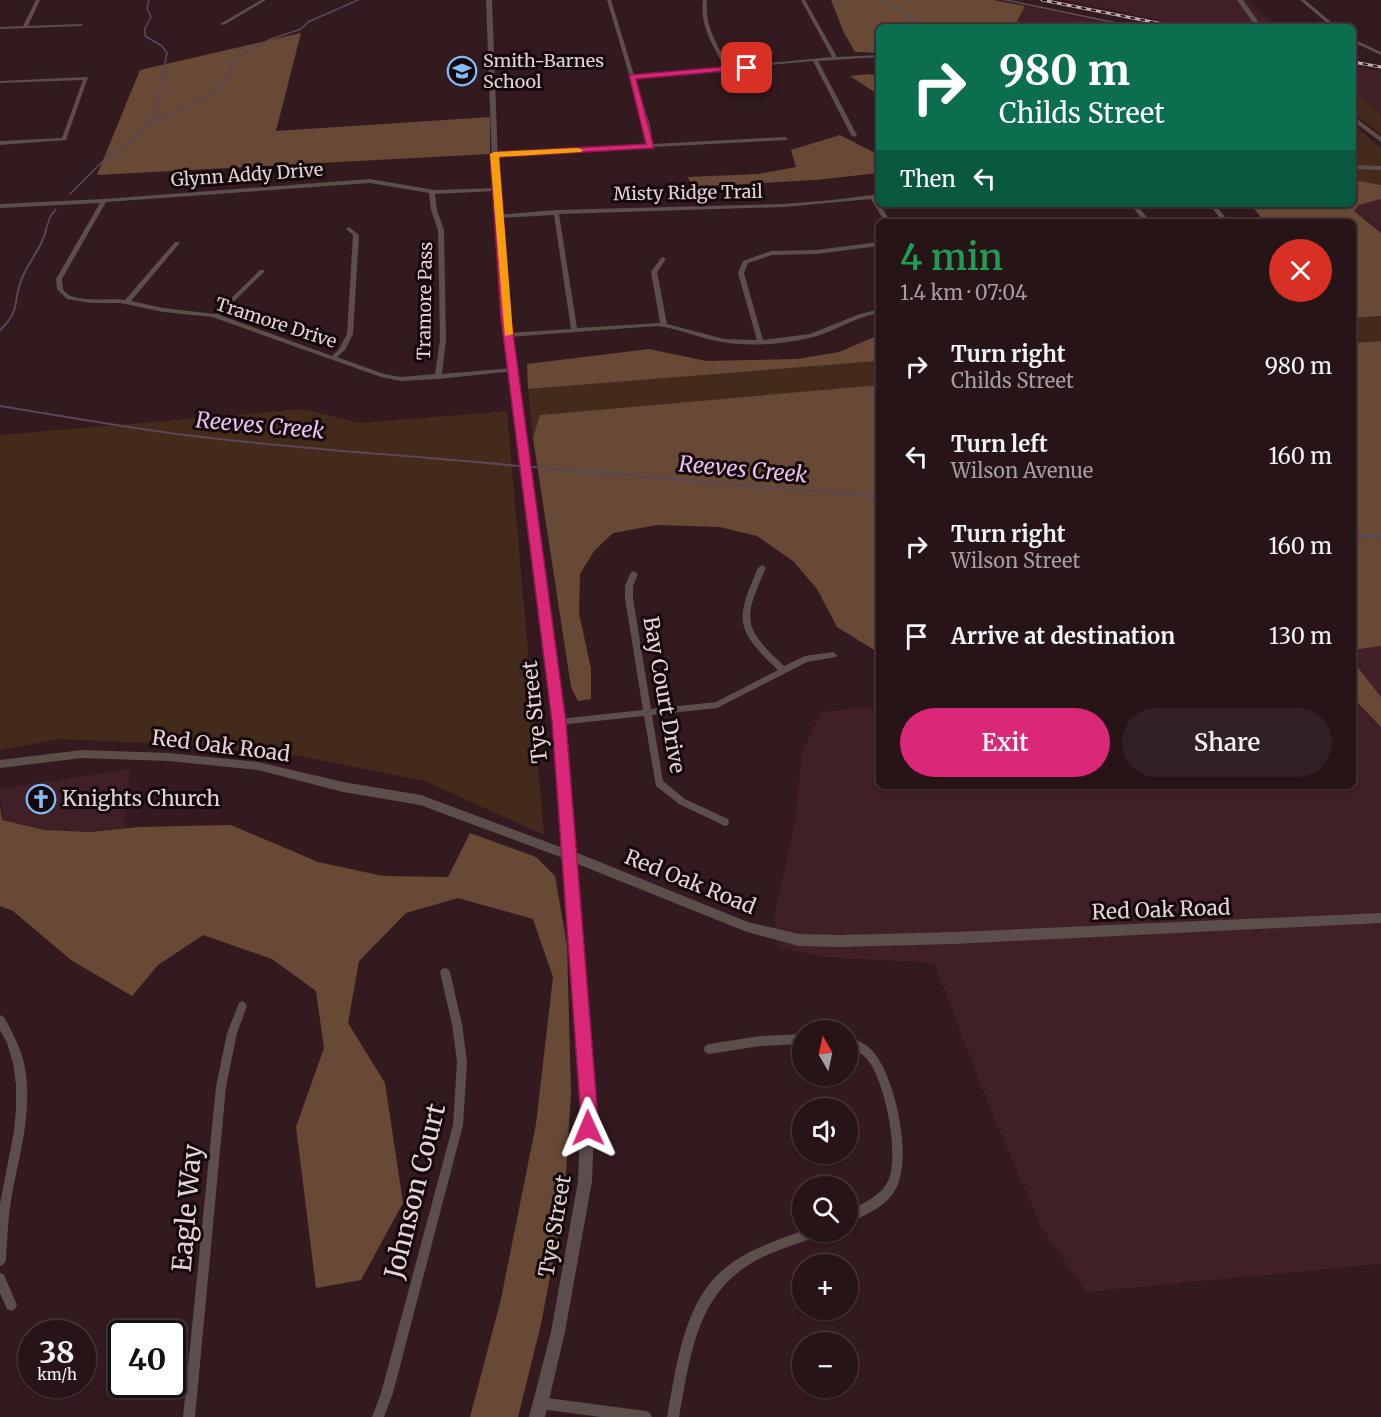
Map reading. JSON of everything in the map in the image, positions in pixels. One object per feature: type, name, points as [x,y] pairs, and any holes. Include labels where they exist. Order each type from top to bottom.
[{"type":"street","points":[[25,27],[38,0]]},
{"type":"street","points":[[222,24],[264,0]]},
{"type":"street","name":"Tye Street","points":[[489,0],[494,154],[508,335],[559,722],[588,1106],[585,1181],[558,1332],[537,1417]]},
{"type":"street","points":[[609,0],[651,147]]},
{"type":"street","points":[[705,0],[703,8],[706,23],[727,69]]},
{"type":"street","points":[[803,0],[835,58]]},
{"type":"street","points":[[880,0],[921,24]]},
{"type":"street","points":[[1004,0],[1123,24]]},
{"type":"street","points":[[1240,0],[1257,24]]},
{"type":"street","points":[[1302,0],[1331,24]]},
{"type":"street","points":[[0,28],[81,25]]},
{"type":"street","points":[[1356,42],[1381,54]]},
{"type":"street","points":[[632,77],[876,56]]},
{"type":"street","points":[[815,60],[854,135]]},
{"type":"street","points":[[0,82],[87,78],[64,139],[0,143]]},
{"type":"street","points":[[1356,120],[1381,140]]},
{"type":"street","points":[[494,154],[785,139]]},
{"type":"street","points":[[1356,167],[1381,168]]},
{"type":"street","name":"Glynn Addy Drive","points":[[0,206],[104,201],[370,181],[434,192],[496,189]]},
{"type":"street","name":"Tramore Pass","points":[[434,192],[432,193],[434,210],[441,230],[443,340],[438,377]]},
{"type":"street","name":"Misty Ridge Trail","points":[[498,216],[556,212],[805,206],[876,197]]},
{"type":"street","name":"Tramore Drive","points":[[104,201],[59,279],[60,290],[69,298],[127,302],[172,312],[216,316],[383,376],[401,379],[513,370]]},
{"type":"street","points":[[1136,207],[1146,219]]},
{"type":"street","points":[[1214,207],[1224,219]]},
{"type":"street","points":[[556,212],[574,329]]},
{"type":"street","points":[[334,357],[342,350],[350,334],[356,235],[349,229]]},
{"type":"street","points":[[127,302],[177,243]]},
{"type":"street","points":[[760,340],[741,273],[745,262],[771,253],[828,251],[876,244]]},
{"type":"street","points":[[663,260],[654,272],[664,325]]},
{"type":"street","points":[[216,316],[262,271]]},
{"type":"street","points":[[508,335],[664,325],[676,326],[728,341],[803,338],[855,316],[876,312]]},
{"type":"street","points":[[762,568],[746,605],[746,625],[760,650],[783,670]]},
{"type":"street","name":"Bay Court Drive","points":[[634,574],[629,586],[629,598],[659,783],[670,795],[687,806],[725,822]]},
{"type":"street","points":[[559,722],[717,705],[805,659],[832,655]]},
{"type":"street","name":"Red Oak Road","points":[[0,764],[82,754],[169,757],[258,766],[343,787],[421,800],[569,855],[747,927],[799,940],[954,938],[1381,918]]},
{"type":"street","name":"Johnson Court","points":[[378,1417],[387,1393],[458,1125],[462,1062],[457,1024],[445,972]]},
{"type":"street","name":"Eagle Way","points":[[189,1417],[221,1087],[232,1033],[242,1006]]},
{"type":"street","points":[[0,1020],[7,1030],[17,1056],[23,1090],[21,1126],[6,1203],[0,1260]]},
{"type":"street","points":[[709,1048],[792,1039]]},
{"type":"street","points":[[858,1047],[870,1055],[883,1077],[891,1104],[898,1147],[894,1181],[879,1200],[858,1212]]},
{"type":"street","points":[[673,1417],[685,1355],[699,1308],[719,1281],[744,1260],[792,1241]]},
{"type":"street","points":[[0,1279],[11,1305]]},
{"type":"street","points":[[540,1403],[646,1417]]},
{"type":"shaded area","points":[[831,0],[994,0],[1025,6],[1016,24],[876,24],[876,53],[855,52],[844,33]]},
{"type":"shaded area","points":[[1063,0],[1248,0],[1274,24],[1180,24]]},
{"type":"shaded area","points":[[1025,6],[1113,24],[1016,24]]},
{"type":"shaded area","points":[[301,33],[276,131],[490,117],[490,154],[97,175],[140,70]]},
{"type":"shaded area","points":[[1356,67],[1381,71],[1381,115],[1356,91]]},
{"type":"shaded area","points":[[850,76],[876,76],[876,93]]},
{"type":"shaded area","points":[[1356,91],[1381,115],[1381,135],[1356,114]]},
{"type":"shaded area","points":[[1356,127],[1381,148],[1381,185],[1356,181]]},
{"type":"shaded area","points":[[840,135],[876,153],[876,173],[815,180],[692,187],[688,177],[758,174],[796,167],[791,150]]},
{"type":"shaded area","points":[[1356,181],[1381,185],[1381,199],[1359,205],[1354,211],[1381,233],[1381,316],[1356,318],[1356,219],[1262,219],[1252,207],[1356,207]]},
{"type":"shaded area","points":[[1381,199],[1381,233],[1354,211],[1359,205]]},
{"type":"shaded area","points":[[1381,316],[1381,341],[1356,343],[1356,318]]},
{"type":"shaded area","points":[[876,336],[876,361],[528,389],[527,364],[649,349],[706,361],[797,359],[839,352]]},
{"type":"shaded area","points":[[1381,341],[1381,646],[1356,650],[1356,343]]},
{"type":"shaded area","points":[[876,361],[876,385],[541,415],[533,438],[528,389]]},
{"type":"shaded area","points":[[876,385],[876,651],[837,627],[817,589],[793,561],[757,536],[720,527],[657,525],[613,533],[594,551],[580,574],[579,613],[591,669],[591,699],[578,701],[571,687],[533,438],[540,415]]},
{"type":"shaded area","points":[[304,409],[359,423],[507,411],[544,835],[425,781],[300,756],[168,744],[61,739],[0,750],[0,435]]},
{"type":"shaded area","points":[[1381,646],[1381,697],[1356,665],[1356,650]]},
{"type":"shaded area","points":[[1356,665],[1381,697],[1381,727],[1356,701]]},
{"type":"shaded area","points":[[1356,701],[1381,727],[1381,1264],[1086,1292],[1041,1227],[991,1111],[934,963],[823,957],[778,947],[774,917],[795,822],[802,752],[821,712],[876,708],[876,789],[1356,789]]},
{"type":"shaded area","points":[[130,769],[124,828],[90,832],[44,830],[2,820],[0,789]]},
{"type":"shaded area","points":[[0,807],[2,820],[44,830],[90,832],[139,827],[231,825],[318,862],[383,876],[448,877],[470,833],[536,857],[555,876],[567,945],[571,1092],[564,1204],[541,1324],[518,1417],[470,1417],[501,1299],[536,1124],[553,977],[533,919],[458,898],[406,913],[359,961],[348,1023],[385,1083],[403,1203],[361,1280],[316,1288],[296,1127],[324,1048],[316,991],[272,959],[203,935],[158,965],[132,996],[71,960],[13,911],[0,906]]},
{"type":"waterway","points":[[149,0],[147,8],[151,17],[145,28],[145,36],[162,46],[167,53],[156,108],[149,123]]},
{"type":"waterway","points":[[149,123],[215,93],[226,80],[233,64],[245,52],[271,39],[301,29],[308,22],[358,0]]},
{"type":"waterway","points":[[70,194],[106,158],[132,141],[149,123]]},
{"type":"waterway","points":[[45,232],[50,217],[56,209]]},
{"type":"waterway","points":[[0,330],[14,311],[22,278],[46,231]]},
{"type":"waterway","name":"Reeves Creek","points":[[0,406],[227,440],[518,466]]},
{"type":"waterway","name":"Reeves Creek","points":[[533,467],[876,497]]},
{"type":"waterway","name":"Reeves Creek","points":[[1356,536],[1381,537]]},
{"type":"railway","points":[[1042,0],[1163,24]]},
{"type":"railway","points":[[1356,63],[1381,67]]},
{"type":"slow traffic","points":[[508,334],[494,154],[578,150]]},
{"type":"place","name":"Smith-Barnes School","points":[[462,71]]},
{"type":"place","name":"Knights Church","points":[[41,799]]},
{"type":"route","points":[[588,1128],[559,722],[506,318],[494,154],[651,147],[647,125],[632,77],[747,68]]}]
